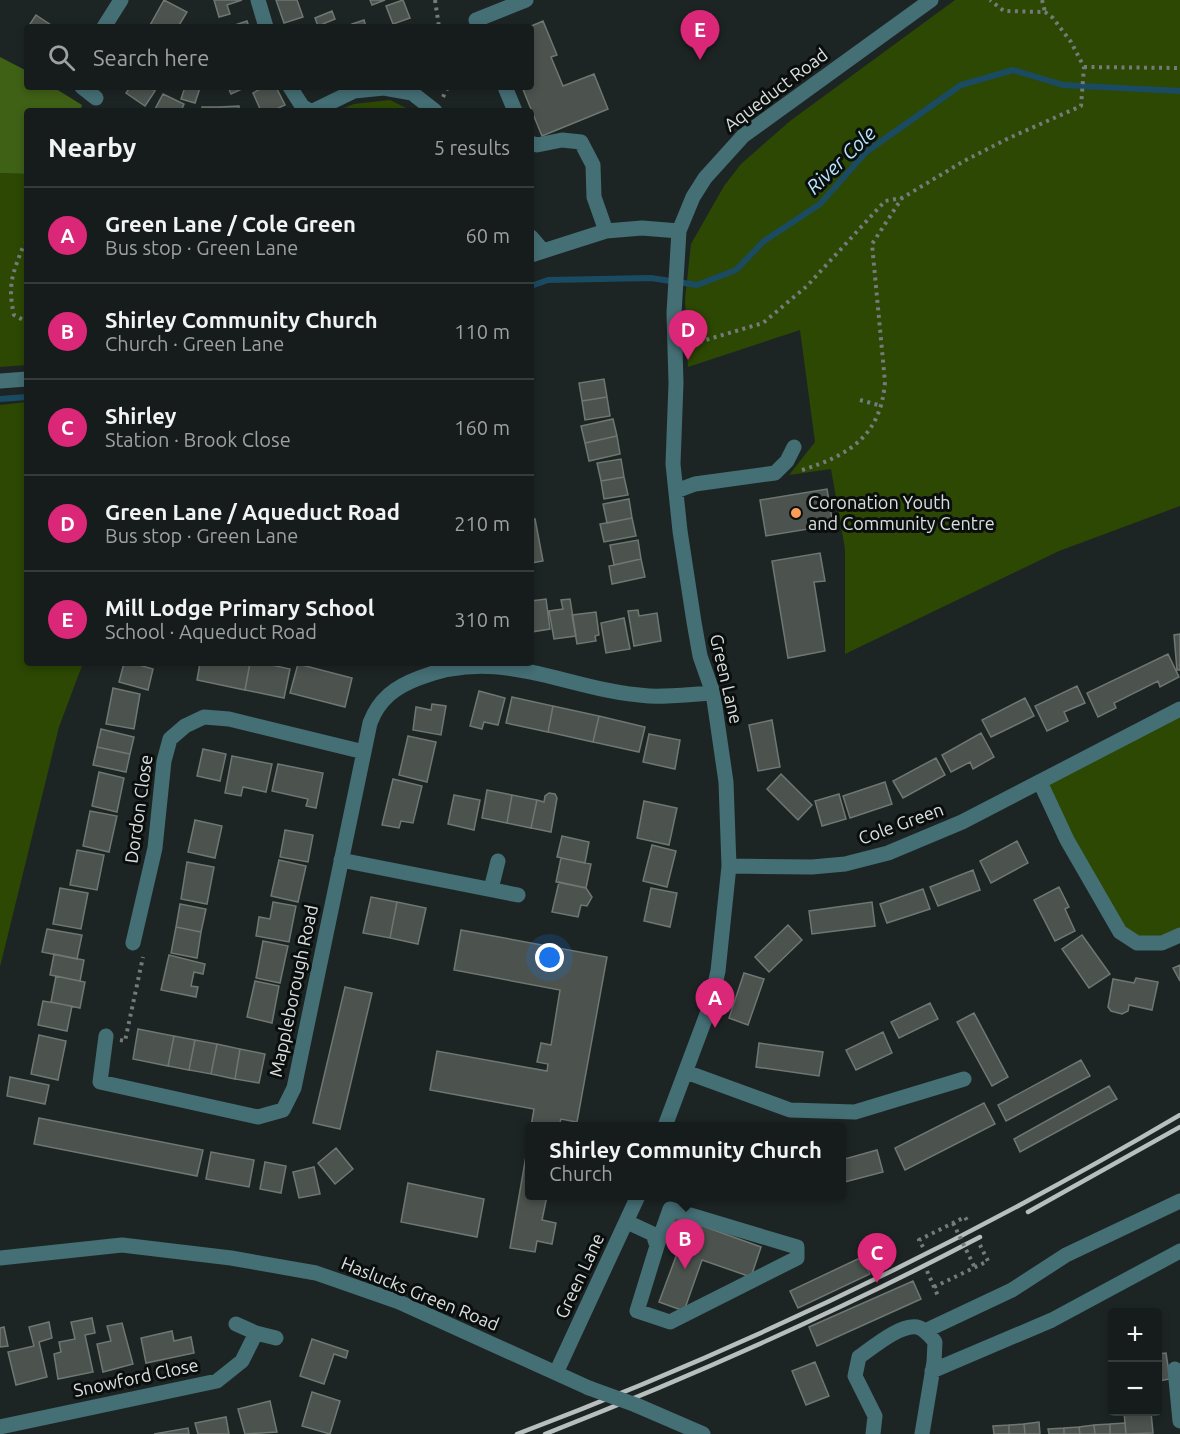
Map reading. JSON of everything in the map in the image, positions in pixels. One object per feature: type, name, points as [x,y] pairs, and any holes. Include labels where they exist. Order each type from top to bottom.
[{"type":"street","points":[[106,24],[121,0]]},
{"type":"street","points":[[258,0],[265,24]]},
{"type":"street","points":[[478,24],[476,20],[526,0]]},
{"type":"street","name":"Aqueduct Road","points":[[679,231],[693,197],[705,178],[743,136],[930,0]]},
{"type":"street","points":[[86,90],[96,98]]},
{"type":"street","points":[[292,90],[304,108]]},
{"type":"street","points":[[310,108],[354,91],[364,90]]},
{"type":"street","points":[[395,90],[412,93],[431,108]]},
{"type":"street","points":[[506,90],[514,108]]},
{"type":"street","points":[[534,144],[562,140],[581,141],[593,165],[594,197],[606,231]]},
{"type":"street","points":[[537,253],[606,231],[642,228],[679,231]]},
{"type":"street","name":"Green Lane","points":[[667,1122],[710,1006],[717,970],[729,866],[726,782],[713,693],[700,656],[694,622],[675,491],[673,464],[676,383],[674,313],[679,231]]},
{"type":"street","points":[[0,381],[24,380]]},
{"type":"street","points":[[675,491],[695,484],[774,473],[788,461],[794,447]]},
{"type":"street","name":"Mappleborough Road","points":[[106,1036],[100,1082],[258,1117],[283,1110],[294,1088],[364,752],[375,710],[384,698],[400,686],[445,668],[463,666]]},
{"type":"street","name":"Mappleborough Road","points":[[502,666],[596,688],[648,696],[713,693]]},
{"type":"street","name":"Cole Green","points":[[729,866],[812,867],[845,864],[888,853],[962,822],[1180,709]]},
{"type":"street","name":"Dordon Close","points":[[133,943],[154,848],[164,761],[170,739],[184,726],[204,717],[229,719],[364,752]]},
{"type":"street","points":[[1040,782],[1067,840],[1120,932],[1137,943],[1162,943],[1180,935]]},
{"type":"street","points":[[341,860],[518,895]]},
{"type":"street","points":[[491,889],[498,861]]},
{"type":"street","points":[[686,1072],[790,1110],[855,1112],[964,1079]]},
{"type":"street","name":"Green Lane","points":[[556,1373],[636,1200]]},
{"type":"street","points":[[925,1331],[1012,1290],[1066,1255],[1180,1201]]},
{"type":"street","points":[[627,1222],[652,1234],[657,1246],[637,1311],[670,1322],[797,1258],[797,1247],[670,1209],[657,1246]]},
{"type":"street","name":"Haslucks Green Road","points":[[0,1258],[122,1245],[231,1258],[316,1273],[399,1302],[589,1388],[703,1434]]},
{"type":"street","points":[[932,1371],[1052,1320],[1180,1251]]},
{"type":"street","points":[[236,1324],[256,1333],[276,1338]]},
{"type":"street","points":[[873,1434],[875,1416],[855,1376],[859,1357],[903,1328],[916,1327],[925,1331],[935,1342],[922,1434]]},
{"type":"street","name":"Snowford Close","points":[[0,1426],[217,1381],[242,1361],[256,1333]]},
{"type":"street","points":[[1175,1370],[1180,1421]]},
{"type":"path","points":[[435,0],[439,24]]},
{"type":"path","points":[[674,349],[763,323],[807,286],[885,201],[902,198],[982,152],[1081,106],[1084,67],[1071,42],[1053,18],[1045,12],[1004,11],[990,0]]},
{"type":"path","points":[[1042,0],[1045,12]]},
{"type":"path","points":[[1084,67],[1180,68]]},
{"type":"path","points":[[774,473],[795,472],[826,463],[861,441],[877,420],[882,406],[885,382],[872,244],[902,198]]},
{"type":"path","points":[[24,244],[13,272],[10,296],[14,315],[24,320]]},
{"type":"path","points":[[860,400],[882,406]]},
{"type":"path","points":[[106,1036],[125,1041],[146,945],[133,943]]},
{"type":"path","points":[[922,1247],[919,1240],[965,1217],[968,1222]]},
{"type":"path","points":[[953,1223],[975,1268]]},
{"type":"path","points":[[934,1287],[988,1261],[980,1245]]},
{"type":"path","points":[[927,1270],[938,1296]]},
{"type":"green space","points":[[955,0],[1180,0],[1180,506],[1059,551],[845,654],[845,549],[831,469],[789,475],[815,442],[800,330],[688,367],[685,299],[691,244],[724,186],[741,164],[790,121]]},
{"type":"green space","points":[[0,57],[24,69],[24,90],[58,90],[82,105],[81,108],[24,108],[24,174],[0,173]]},
{"type":"green space","points":[[390,100],[406,108],[344,108],[354,104]]},
{"type":"green space","points":[[0,173],[24,174],[24,365],[0,367]]},
{"type":"green space","points":[[24,402],[24,666],[82,666],[59,727],[0,967],[0,405]]},
{"type":"green space","points":[[1180,709],[1180,935],[1162,943],[1120,932],[1040,782]]},
{"type":"building","points":[[164,0],[187,12],[180,24],[151,24]]},
{"type":"building","points":[[214,0],[242,0],[227,5],[230,14],[219,17]]},
{"type":"building","points":[[276,0],[297,0],[303,17],[284,23]]},
{"type":"building","points":[[370,0],[385,0],[372,5]]},
{"type":"building","points":[[403,0],[410,18],[393,24],[386,6]]},
{"type":"building","points":[[332,11],[335,19],[317,24],[315,18]]},
{"type":"building","points":[[36,15],[50,24],[30,24]]},
{"type":"building","points":[[364,20],[365,24],[352,24]]},
{"type":"building","points":[[543,21],[557,55],[551,57],[563,86],[594,74],[608,109],[542,136],[534,116],[534,108],[531,108],[523,90],[534,90],[534,25]]},
{"type":"building","points":[[128,90],[155,91],[145,106],[126,93]]},
{"type":"building","points":[[184,90],[199,90],[195,103],[181,99]]},
{"type":"building","points":[[258,90],[278,90],[285,105],[278,108],[260,108],[253,93]]},
{"type":"building","points":[[163,94],[184,104],[182,108],[156,108]]},
{"type":"building","points":[[239,106],[239,108],[220,108]]},
{"type":"building","points":[[604,379],[607,397],[582,401],[579,383]]},
{"type":"building","points":[[607,397],[610,416],[585,420],[582,401]]},
{"type":"building","points":[[613,419],[617,436],[585,443],[581,426]]},
{"type":"building","points":[[617,436],[620,454],[589,461],[585,443]]},
{"type":"building","points":[[621,459],[624,477],[601,481],[597,463]]},
{"type":"building","points":[[624,477],[628,495],[604,499],[601,481]]},
{"type":"building","name":"Coronation Youth and Community Centre","points":[[827,489],[833,525],[766,536],[760,500]]},
{"type":"building","points":[[629,499],[632,518],[607,523],[603,504]]},
{"type":"building","points":[[632,518],[636,536],[604,542],[600,524]]},
{"type":"building","points":[[534,519],[543,561],[534,562]]},
{"type":"building","points":[[638,540],[641,559],[614,565],[610,545]]},
{"type":"building","points":[[820,553],[825,581],[814,582],[825,651],[788,658],[772,561]]},
{"type":"building","points":[[641,559],[645,577],[612,584],[609,566]]},
{"type":"building","points":[[546,599],[550,629],[534,632],[534,601]]},
{"type":"building","points":[[570,599],[576,636],[554,639],[549,611],[563,609],[561,600]]},
{"type":"building","points":[[638,610],[639,616],[657,613],[661,641],[634,646],[628,611]]},
{"type":"building","points":[[596,612],[599,635],[595,636],[596,641],[577,644],[572,615]]},
{"type":"building","points":[[624,618],[630,649],[606,653],[601,623]]},
{"type":"building","points":[[1180,634],[1180,670],[1177,670],[1174,635]]},
{"type":"building","points":[[1168,654],[1179,677],[1160,687],[1158,681],[1114,703],[1116,708],[1098,717],[1087,693]]},
{"type":"building","points":[[123,666],[142,666],[153,669],[148,690],[119,682]]},
{"type":"building","points":[[199,666],[249,666],[245,690],[197,680]]},
{"type":"building","points":[[249,666],[276,666],[290,669],[284,698],[245,690]]},
{"type":"building","points":[[297,666],[352,678],[345,707],[290,693]]},
{"type":"building","points":[[1077,686],[1085,703],[1064,712],[1068,721],[1047,731],[1035,706]]},
{"type":"building","points":[[113,688],[140,694],[134,729],[106,724]]},
{"type":"building","points":[[479,691],[505,698],[498,725],[484,722],[482,729],[470,726]]},
{"type":"building","points":[[512,697],[553,706],[548,732],[506,723]]},
{"type":"building","points":[[1025,698],[1034,716],[991,737],[982,720]]},
{"type":"building","points":[[432,704],[446,706],[441,735],[413,730],[416,707],[431,710]]},
{"type":"building","points":[[553,706],[599,716],[593,742],[548,732]]},
{"type":"building","points":[[599,716],[645,727],[639,752],[593,742]]},
{"type":"building","points":[[772,720],[780,767],[758,771],[749,725]]},
{"type":"building","points":[[101,729],[134,737],[130,754],[97,747]]},
{"type":"building","points":[[981,733],[994,757],[973,769],[970,762],[951,772],[942,755]]},
{"type":"building","points":[[649,734],[680,740],[675,769],[643,762]]},
{"type":"building","points":[[408,736],[436,742],[427,782],[399,775]]},
{"type":"building","points":[[97,747],[130,754],[126,772],[93,765]]},
{"type":"building","points":[[203,749],[226,754],[220,781],[197,776]]},
{"type":"building","points":[[232,756],[272,764],[266,792],[243,787],[241,796],[225,793]]},
{"type":"building","points":[[936,758],[945,775],[903,798],[893,781]]},
{"type":"building","points":[[278,764],[323,773],[316,808],[306,806],[308,799],[272,791]]},
{"type":"building","points":[[99,772],[124,778],[117,812],[92,806]]},
{"type":"building","points":[[781,774],[812,805],[798,820],[767,789]]},
{"type":"building","points":[[393,779],[422,786],[413,823],[401,821],[399,828],[382,825]]},
{"type":"building","points":[[885,782],[892,804],[850,818],[843,796]]},
{"type":"building","points":[[487,790],[512,795],[507,823],[482,818]]},
{"type":"building","points":[[549,793],[555,794],[557,798],[551,832],[531,828],[537,800],[544,802],[545,796]]},
{"type":"building","points":[[839,794],[846,819],[822,826],[815,801]]},
{"type":"building","points":[[454,795],[480,800],[474,830],[448,824]]},
{"type":"building","points":[[512,795],[537,800],[531,828],[507,823]]},
{"type":"building","points":[[644,801],[677,808],[669,845],[637,838]]},
{"type":"building","points":[[90,811],[117,816],[109,852],[83,846]]},
{"type":"building","points":[[195,820],[222,826],[215,858],[188,852]]},
{"type":"building","points":[[285,830],[313,835],[308,862],[280,857]]},
{"type":"building","points":[[562,836],[589,842],[585,863],[557,857]]},
{"type":"building","points":[[1017,841],[1028,863],[991,883],[980,861]]},
{"type":"building","points":[[652,845],[676,851],[667,887],[643,881]]},
{"type":"building","points":[[77,850],[104,855],[97,890],[70,885]]},
{"type":"building","points":[[561,858],[591,864],[586,888],[556,882]]},
{"type":"building","points":[[279,860],[306,866],[298,902],[271,896]]},
{"type":"building","points":[[187,862],[214,867],[207,904],[181,899]]},
{"type":"building","points":[[973,870],[980,890],[938,906],[930,887]]},
{"type":"building","points":[[559,882],[586,888],[592,897],[587,906],[581,905],[578,917],[552,912]]},
{"type":"building","points":[[1059,887],[1069,907],[1065,909],[1075,931],[1055,941],[1034,900]]},
{"type":"building","points":[[60,888],[88,893],[81,929],[53,924]]},
{"type":"building","points":[[651,888],[677,893],[670,927],[644,921]]},
{"type":"building","points":[[923,889],[930,909],[887,923],[880,904]]},
{"type":"building","points":[[371,897],[397,902],[390,938],[363,933]]},
{"type":"building","points":[[273,902],[296,906],[289,942],[256,936],[259,917],[270,919]]},
{"type":"building","points":[[397,902],[426,908],[418,944],[390,938]]},
{"type":"building","points":[[872,902],[875,926],[812,934],[809,911]]},
{"type":"building","points":[[180,904],[206,909],[201,932],[176,927]]},
{"type":"building","points":[[788,925],[802,940],[769,972],[755,957]]},
{"type":"building","points":[[176,927],[201,932],[197,958],[171,953]]},
{"type":"building","points":[[47,929],[82,935],[77,959],[42,952]]},
{"type":"building","points":[[461,930],[607,957],[577,1122],[561,1119],[560,1122],[532,1122],[534,1109],[430,1090],[437,1051],[547,1071],[548,1064],[537,1062],[541,1043],[551,1045],[560,990],[454,970]]},
{"type":"building","points":[[1082,935],[1110,974],[1089,988],[1062,949]]},
{"type":"building","points":[[263,941],[288,946],[280,983],[256,978]]},
{"type":"building","points":[[54,954],[84,960],[80,981],[50,975]]},
{"type":"building","points":[[169,955],[205,964],[203,974],[194,972],[191,986],[198,987],[196,997],[161,990]]},
{"type":"building","points":[[1180,965],[1180,981],[1173,968]]},
{"type":"building","points":[[744,973],[764,979],[748,1025],[729,1018]]},
{"type":"building","points":[[56,976],[85,982],[80,1008],[51,1002]]},
{"type":"building","points":[[1136,978],[1158,982],[1152,1010],[1129,1005],[1128,1011],[1122,1014],[1111,1011],[1108,1007],[1113,979],[1134,983]]},
{"type":"building","points":[[255,981],[279,986],[272,1023],[247,1017]]},
{"type":"building","points":[[345,987],[372,993],[340,1129],[313,1123]]},
{"type":"building","points":[[43,1001],[72,1006],[67,1031],[38,1025]]},
{"type":"building","points":[[930,1003],[938,1019],[899,1038],[891,1022]]},
{"type":"building","points":[[974,1013],[1008,1077],[992,1086],[957,1022]]},
{"type":"building","points":[[138,1029],[174,1036],[168,1066],[133,1059]]},
{"type":"building","points":[[883,1032],[892,1053],[856,1070],[846,1050]]},
{"type":"building","points":[[39,1035],[66,1041],[58,1080],[31,1074]]},
{"type":"building","points":[[174,1036],[195,1040],[189,1070],[168,1066]]},
{"type":"building","points":[[195,1040],[217,1044],[211,1074],[189,1070]]},
{"type":"building","points":[[759,1043],[823,1052],[819,1076],[756,1067]]},
{"type":"building","points":[[217,1044],[240,1049],[235,1079],[211,1074]]},
{"type":"building","points":[[240,1049],[265,1054],[259,1083],[235,1079]]},
{"type":"building","points":[[1081,1060],[1090,1076],[1006,1121],[998,1105]]},
{"type":"building","points":[[10,1077],[49,1085],[45,1104],[7,1096]]},
{"type":"building","points":[[1109,1086],[1117,1099],[1020,1152],[1014,1139]]},
{"type":"building","points":[[984,1103],[995,1124],[905,1170],[895,1148]]},
{"type":"building","points":[[39,1118],[203,1150],[197,1176],[34,1144]]},
{"type":"building","points":[[336,1148],[353,1169],[335,1184],[318,1163]]},
{"type":"building","points":[[877,1150],[883,1172],[846,1182],[846,1159]]},
{"type":"building","points":[[211,1152],[254,1160],[249,1187],[206,1179]]},
{"type":"building","points":[[265,1162],[286,1166],[281,1193],[260,1189]]},
{"type":"building","points":[[525,1162],[525,1200],[546,1200],[542,1220],[556,1223],[552,1244],[537,1241],[535,1252],[510,1248]]},
{"type":"building","points":[[314,1167],[320,1194],[299,1198],[293,1172]]},
{"type":"building","points":[[408,1183],[484,1199],[477,1237],[401,1222]]},
{"type":"building","points":[[675,1216],[761,1247],[751,1277],[702,1260],[684,1311],[659,1302],[681,1243],[667,1239]]},
{"type":"building","points":[[862,1257],[870,1274],[798,1308],[790,1291]]},
{"type":"building","points":[[913,1281],[921,1299],[817,1346],[809,1327]]},
{"type":"building","points":[[92,1318],[95,1333],[85,1335],[93,1372],[58,1379],[54,1354],[61,1352],[59,1342],[75,1339],[71,1322]]},
{"type":"building","points":[[49,1322],[52,1338],[39,1342],[47,1377],[16,1385],[8,1352],[34,1346],[29,1327]]},
{"type":"building","points":[[122,1323],[133,1364],[103,1372],[97,1344],[111,1341],[107,1326]]},
{"type":"building","points":[[4,1327],[8,1346],[0,1347],[0,1328]]},
{"type":"building","points":[[172,1331],[174,1341],[191,1337],[194,1353],[146,1363],[141,1338]]},
{"type":"building","points":[[312,1339],[348,1351],[346,1358],[334,1354],[324,1384],[300,1376]]},
{"type":"building","points":[[1166,1353],[1170,1379],[1162,1380],[1162,1362],[1162,1354]]},
{"type":"building","points":[[815,1362],[829,1396],[806,1405],[792,1371]]},
{"type":"building","points":[[312,1392],[340,1401],[330,1434],[302,1426]]},
{"type":"building","points":[[270,1401],[277,1432],[245,1434],[238,1409]]},
{"type":"building","points":[[1124,1416],[1151,1416],[1153,1433],[1126,1434]]},
{"type":"building","points":[[226,1417],[229,1434],[198,1434],[195,1423]]},
{"type":"building","points":[[1039,1422],[1040,1434],[1025,1434],[1024,1424]]},
{"type":"building","points":[[1125,1423],[1126,1434],[1110,1434],[1110,1424]]},
{"type":"building","points":[[1024,1424],[1025,1434],[1009,1434],[1009,1425]]},
{"type":"building","points":[[1110,1424],[1110,1434],[1095,1434],[1094,1425]]},
{"type":"building","points":[[1009,1425],[1009,1434],[994,1434],[993,1426]]},
{"type":"building","points":[[1094,1425],[1095,1434],[1080,1434],[1079,1427]]},
{"type":"building","points":[[1079,1427],[1080,1434],[1064,1434],[1064,1428]]},
{"type":"building","points":[[188,1428],[189,1434],[154,1434]]},
{"type":"building","points":[[1064,1428],[1064,1434],[1049,1434],[1048,1429]]},
{"type":"waterway","name":"River Cole","points":[[534,285],[548,280],[651,278],[697,285],[736,270],[764,241],[820,204],[866,152],[961,85],[1013,70],[1063,85],[1180,91]]},
{"type":"waterway","name":"River Cole","points":[[0,399],[24,397]]},
{"type":"railway","points":[[517,1434],[688,1365],[855,1289],[1019,1205],[1180,1115]]},
{"type":"railway","points":[[1028,1212],[1180,1127]]},
{"type":"railway","points":[[545,1434],[765,1342],[980,1237]]},
{"type":"place","name":"Mill Lodge Primary School","points":[[700,60]]},
{"type":"place","name":"Green Lane / Aqueduct Road","points":[[688,360]]},
{"type":"place","name":"Coronation Youth and Community Centre","points":[[796,513]]},
{"type":"place","name":"Green Lane / Cole Green","points":[[715,1028]]},
{"type":"place","name":"Shirley Community Church","points":[[685,1269]]},
{"type":"place","name":"Shirley","points":[[877,1283]]}]
